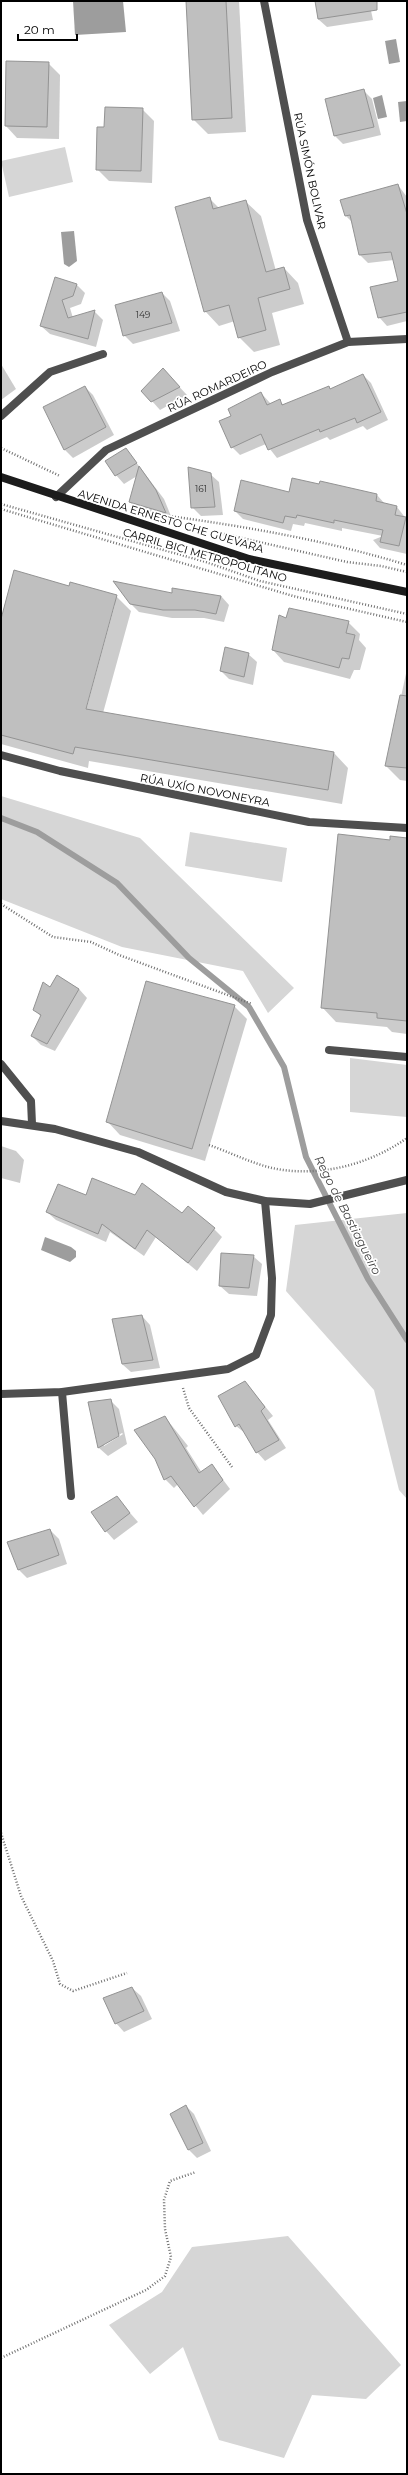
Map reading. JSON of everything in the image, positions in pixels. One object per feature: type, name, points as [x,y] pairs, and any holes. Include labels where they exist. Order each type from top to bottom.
[{"type":"main road","name":"AVENIDA ERNESTO CHE GUEVARA","points":[[1,477],[249,559],[407,592]]},
{"type":"street","name":"RÚA SIMÓN BOLIVAR","points":[[264,1],[308,220],[348,342]]},
{"type":"street","name":"RÚA ROMARDEIRO","points":[[56,496],[106,450],[272,372],[348,342],[407,339]]},
{"type":"street","points":[[1,416],[50,372],[103,354]]},
{"type":"street","name":"RÚA UXÍO NOVONEYRA","points":[[1,755],[60,772],[309,822],[407,828]]},
{"type":"street","points":[[329,1050],[407,1057]]},
{"type":"street","points":[[1,1064],[31,1101],[32,1124]]},
{"type":"street","points":[[1,1121],[32,1124],[138,1152],[226,1192],[265,1201],[310,1204],[406,1182]]},
{"type":"street","points":[[1,1394],[62,1392],[228,1369],[256,1355],[271,1315],[272,1278],[265,1201]]},
{"type":"street","points":[[62,1392],[71,1496]]},
{"type":"path","points":[[1,448],[50,469],[70,483]]},
{"type":"path","name":"CARRIL BICI METROPOLITANO","points":[[1,504],[206,562],[260,581],[407,614]]},
{"type":"path","points":[[1,509],[293,596],[407,622]]},
{"type":"path","points":[[165,516],[223,524],[356,549],[407,565]]},
{"type":"path","points":[[217,534],[407,572]]},
{"type":"path","points":[[1,904],[53,937],[91,942],[119,955],[252,1004]]},
{"type":"path","points":[[209,1145],[273,1168],[322,1172],[366,1160],[407,1138]]},
{"type":"path","points":[[179,1376],[189,1408],[232,1467]]},
{"type":"path","points":[[1,1834],[21,1896],[53,1961],[60,1984],[73,1991],[127,1973]]},
{"type":"path","points":[[1,2358],[146,2290],[165,2276],[171,2257],[165,2229],[164,2200],[170,2181],[196,2172]]},
{"type":"shaded area","points":[[73,1],[123,1],[126,32],[75,35]]},
{"type":"shaded area","points":[[396,39],[400,62],[389,64],[385,41]]},
{"type":"shaded area","points":[[382,95],[387,117],[378,119],[373,98]]},
{"type":"shaded area","points":[[407,101],[407,121],[400,122],[398,102]]},
{"type":"shaded area","points":[[65,147],[73,182],[9,197],[1,161]]},
{"type":"shaded area","points":[[74,231],[77,261],[69,267],[64,264],[61,232]]},
{"type":"shaded area","points":[[1,796],[140,838],[294,988],[268,1013],[243,971],[122,947],[1,899]]},
{"type":"shaded area","points":[[190,832],[287,848],[282,882],[185,866]]},
{"type":"shaded area","points":[[350,1058],[407,1065],[407,1117],[350,1112]]},
{"type":"shaded area","points":[[407,1213],[407,1499],[399,1490],[374,1390],[286,1291],[295,1225]]},
{"type":"shaded area","points":[[45,1237],[71,1247],[76,1251],[76,1257],[70,1262],[41,1250]]},
{"type":"shaded area","points":[[288,2236],[401,2365],[366,2399],[312,2395],[284,2458],[219,2440],[183,2347],[150,2374],[109,2325],[162,2292],[192,2247]]},
{"type":"building","points":[[186,1],[226,1],[232,118],[192,120]]},
{"type":"building","points":[[315,1],[377,1],[377,10],[318,19]]},
{"type":"building","points":[[6,61],[49,62],[47,127],[5,126]]},
{"type":"building","points":[[364,89],[374,127],[334,136],[325,99]]},
{"type":"building","points":[[105,107],[143,108],[141,171],[96,170],[97,127],[104,127]]},
{"type":"building","points":[[398,184],[407,214],[407,312],[378,318],[370,287],[398,281],[391,252],[359,255],[350,215],[345,216],[340,200]]},
{"type":"building","points":[[210,197],[213,209],[246,200],[266,272],[284,267],[290,289],[258,298],[266,330],[238,338],[229,305],[204,312],[175,207]]},
{"type":"building","points":[[55,277],[77,284],[73,296],[62,300],[68,318],[95,310],[88,339],[40,326]]},
{"type":"building","points":[[162,292],[172,323],[123,336],[115,305]]},
{"type":"building","points":[[163,368],[180,387],[151,402],[141,391]]},
{"type":"building","points":[[363,374],[381,412],[357,423],[355,418],[320,432],[319,429],[268,450],[261,434],[231,448],[219,421],[231,416],[228,409],[261,392],[267,405],[280,399],[282,405],[329,386],[330,389]]},
{"type":"building","points":[[85,386],[106,427],[64,450],[43,407]]},
{"type":"building","points":[[126,448],[137,463],[115,476],[105,461]]},
{"type":"building","points":[[139,466],[156,490],[166,513],[129,502]]},
{"type":"building","points":[[188,467],[211,473],[215,507],[191,508]]},
{"type":"building","points":[[292,478],[319,484],[320,481],[377,494],[376,501],[397,506],[395,515],[406,517],[399,546],[380,542],[383,530],[334,520],[334,523],[297,515],[296,518],[285,516],[283,523],[234,511],[241,480],[289,492]]},
{"type":"building","points":[[14,570],[69,586],[70,582],[117,595],[86,709],[334,752],[328,790],[75,747],[73,754],[1,735],[1,619]]},
{"type":"building","points":[[113,581],[172,593],[172,588],[221,596],[216,614],[195,610],[163,610],[130,604]]},
{"type":"building","points":[[289,608],[349,621],[346,633],[355,635],[349,659],[342,658],[339,668],[272,650],[279,615],[286,618]]},
{"type":"building","points":[[225,647],[249,653],[244,677],[220,671]]},
{"type":"building","points":[[400,695],[407,696],[407,768],[385,766]]},
{"type":"building","points":[[338,834],[390,840],[390,836],[407,838],[407,1021],[377,1018],[377,1013],[321,1008]]},
{"type":"building","points":[[57,975],[79,989],[47,1044],[31,1036],[41,1015],[33,1010],[43,982],[50,987]]},
{"type":"building","points":[[146,981],[235,1005],[192,1149],[106,1122]]},
{"type":"building","points":[[92,1178],[135,1195],[142,1183],[182,1213],[188,1206],[215,1228],[188,1263],[147,1230],[135,1249],[102,1224],[98,1234],[46,1212],[58,1184],[86,1195]]},
{"type":"building","points":[[221,1253],[254,1255],[249,1288],[219,1286]]},
{"type":"building","points":[[142,1315],[153,1360],[122,1364],[112,1319]]},
{"type":"building","points":[[245,1381],[265,1407],[261,1411],[279,1440],[256,1453],[239,1424],[235,1427],[218,1396]]},
{"type":"building","points":[[111,1399],[119,1436],[98,1448],[88,1402]]},
{"type":"building","points":[[165,1416],[199,1473],[212,1464],[223,1480],[194,1507],[171,1476],[164,1480],[155,1459],[134,1430]]},
{"type":"building","points":[[117,1496],[130,1513],[105,1532],[91,1512]]},
{"type":"building","points":[[50,1529],[59,1555],[18,1570],[7,1542]]},
{"type":"building","points":[[132,1987],[144,2011],[115,2024],[103,1998]]},
{"type":"building","points":[[186,2105],[203,2143],[188,2150],[170,2114]]},
{"type":"waterway","name":"Rego de Bastiagueiro","points":[[1,818],[37,832],[117,883],[189,958],[249,1007],[284,1067],[306,1157],[368,1279],[407,1340]]}]
